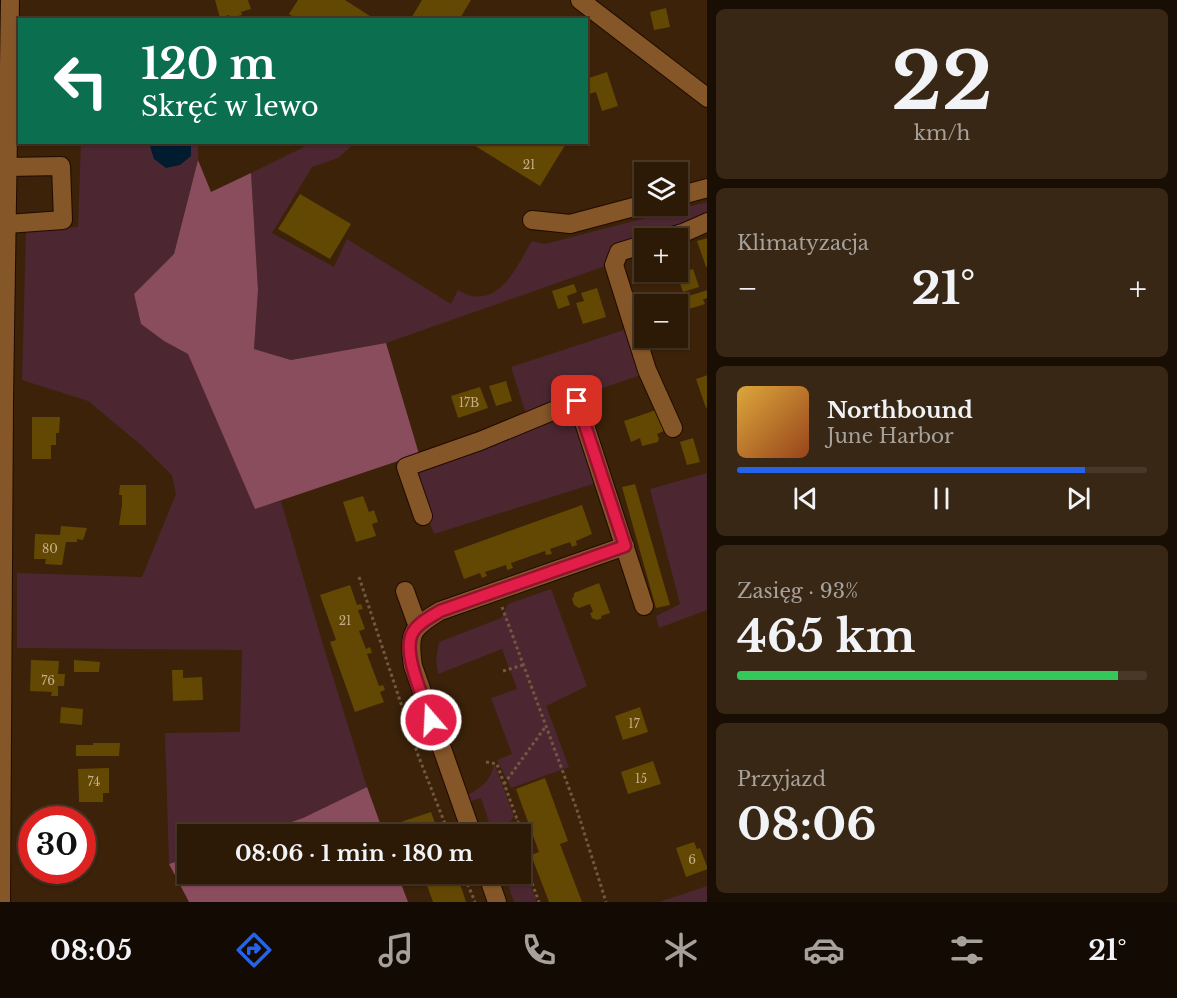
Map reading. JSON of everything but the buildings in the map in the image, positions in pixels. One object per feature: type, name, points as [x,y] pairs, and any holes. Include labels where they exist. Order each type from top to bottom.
[{"type":"street","points":[[1,902],[1,672],[10,0]]},
{"type":"street","points":[[580,0],[707,97]]},
{"type":"street","points":[[7,166],[61,166],[63,220],[7,224]]},
{"type":"street","points":[[688,193],[707,188]]},
{"type":"street","points":[[532,220],[570,224],[634,207]]},
{"type":"street","points":[[688,231],[707,222]]},
{"type":"street","points":[[634,247],[619,252],[614,265],[647,370],[674,428]]},
{"type":"street","points":[[423,516],[406,467],[480,441],[577,401],[644,606]]},
{"type":"street","points":[[468,824],[412,666],[410,645],[413,632],[440,611],[625,546]]},
{"type":"street","points":[[405,591],[418,627]]},
{"type":"street","points":[[491,884],[497,902]]},
{"type":"path","points":[[359,577],[418,755],[445,824]]},
{"type":"path","points":[[496,592],[577,810],[606,902]]},
{"type":"path","points":[[503,671],[523,665]]},
{"type":"path","points":[[504,784],[546,726]]},
{"type":"path","points":[[486,762],[497,764],[519,824]]},
{"type":"path","points":[[514,824],[518,820]]},
{"type":"path","points":[[531,882],[539,902]]},
{"type":"path","points":[[468,884],[475,902]]},
{"type":"shaded area","points":[[81,144],[198,144],[198,160],[174,254],[134,294],[141,324],[164,341],[188,353],[255,508],[281,501],[367,787],[286,824],[177,824],[177,861],[169,864],[165,733],[240,732],[242,650],[17,648],[17,573],[142,577],[176,494],[172,475],[141,445],[88,401],[22,380],[26,231],[78,227]]},
{"type":"shaded area","points":[[310,144],[354,144],[338,158],[312,167],[272,233],[334,267],[347,239],[451,304],[458,290],[472,296],[483,296],[501,287],[509,279],[532,241],[545,244],[653,216],[688,216],[688,207],[707,202],[707,231],[688,236],[688,228],[634,228],[634,256],[386,343],[291,360],[254,349],[258,290],[251,173]]},
{"type":"shaded area","points":[[198,160],[211,192],[251,173],[258,290],[254,349],[291,360],[386,343],[419,454],[255,509],[188,354],[164,341],[141,324],[134,294],[174,254]]},
{"type":"shaded area","points":[[627,329],[644,374],[570,399],[596,483],[434,534],[405,459],[526,414],[511,367]]},
{"type":"shaded area","points":[[707,473],[707,610],[659,628],[656,616],[680,604],[650,489]]},
{"type":"shaded area","points":[[551,589],[587,686],[546,706],[569,767],[511,788],[497,760],[512,754],[491,698],[517,689],[502,649],[438,674],[436,660],[439,642],[501,618],[508,604]]},
{"type":"shaded area","points":[[495,765],[514,817],[508,824],[490,824],[481,798],[468,802],[466,796],[484,784]]},
{"type":"shaded area","points":[[367,787],[380,824],[286,824]]},
{"type":"shaded area","points":[[177,861],[177,879],[169,864]]},
{"type":"shaded area","points":[[180,884],[401,884],[408,902],[189,902]]},
{"type":"shaded area","points":[[508,884],[530,884],[537,902],[514,902]]},
{"type":"shaded area","points":[[707,886],[707,902],[659,902]]},
{"type":"water","points":[[149,144],[191,144],[191,156],[180,165],[166,168],[154,159]]},
{"type":"route","points":[[431,720],[412,666],[410,645],[413,632],[422,622],[440,611],[625,546],[577,401]]}]
